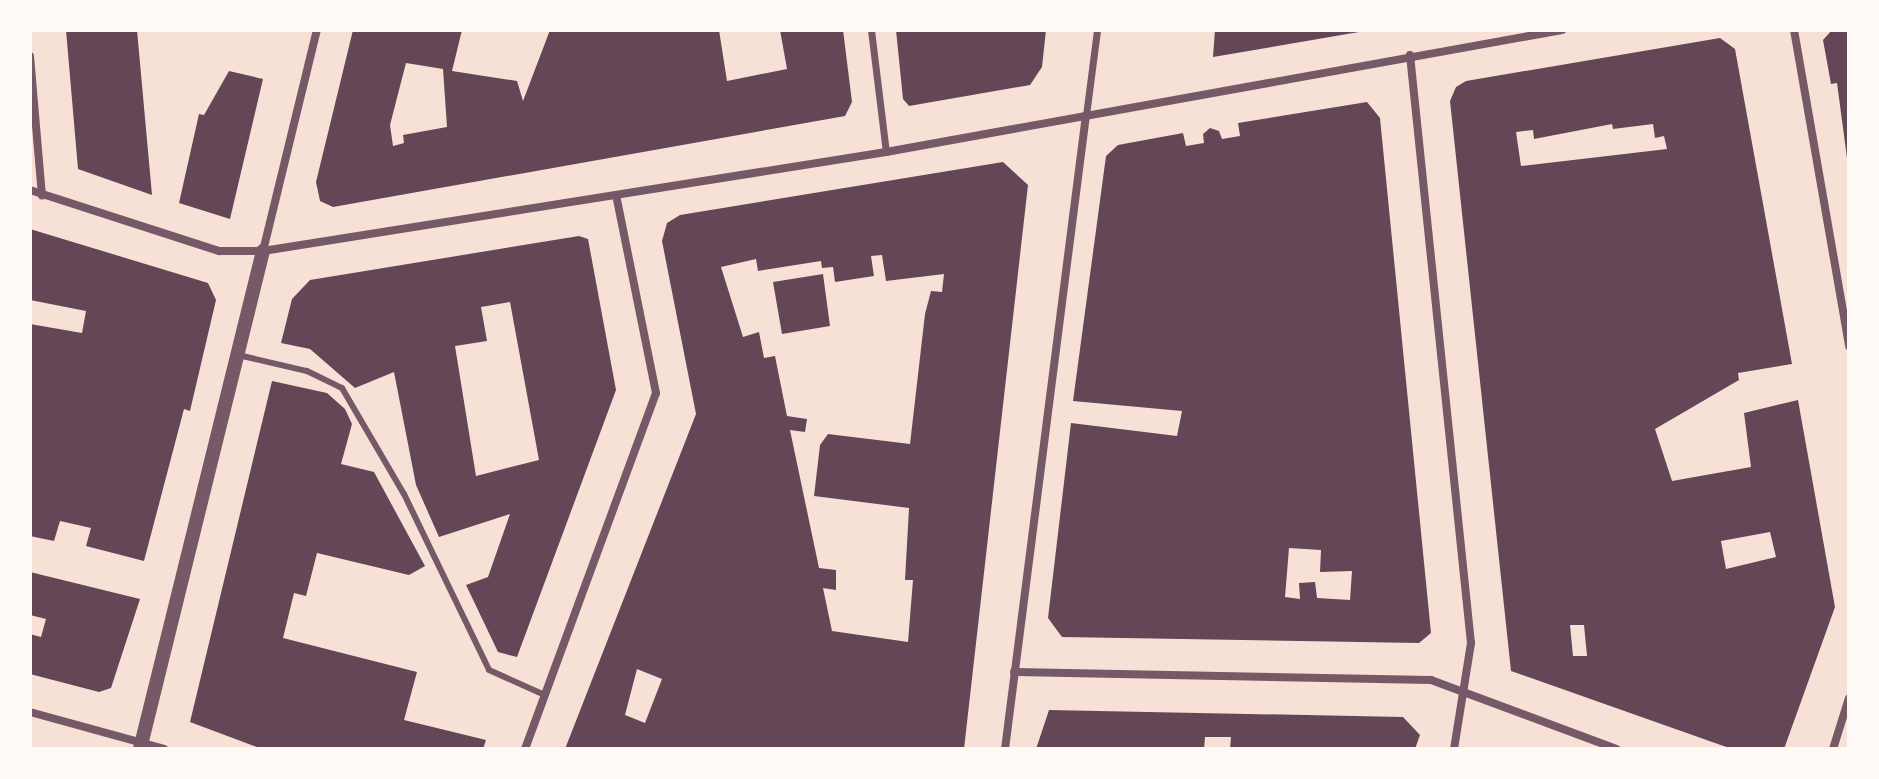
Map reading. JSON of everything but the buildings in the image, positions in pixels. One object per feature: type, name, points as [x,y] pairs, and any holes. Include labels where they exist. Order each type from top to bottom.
[{"type":"street","points":[[142,745],[317,30]]},
{"type":"street","points":[[871,30],[886,152]]},
{"type":"street","points":[[1005,749],[1097,30]]},
{"type":"street","points":[[30,190],[219,251],[263,251],[886,152],[1562,30]]},
{"type":"street","points":[[1794,30],[1849,346]]},
{"type":"street","points":[[1410,55],[1471,643],[1454,749]]},
{"type":"street","points":[[30,56],[42,195]]},
{"type":"street","points":[[525,749],[656,393],[616,195]]},
{"type":"street","points":[[1014,672],[1431,680],[1617,749]]},
{"type":"street","points":[[1833,749],[1849,698]]},
{"type":"street","points":[[30,712],[164,749]]},
{"type":"lane","points":[[238,355],[307,371],[342,388],[404,494],[489,670],[545,695]]}]
